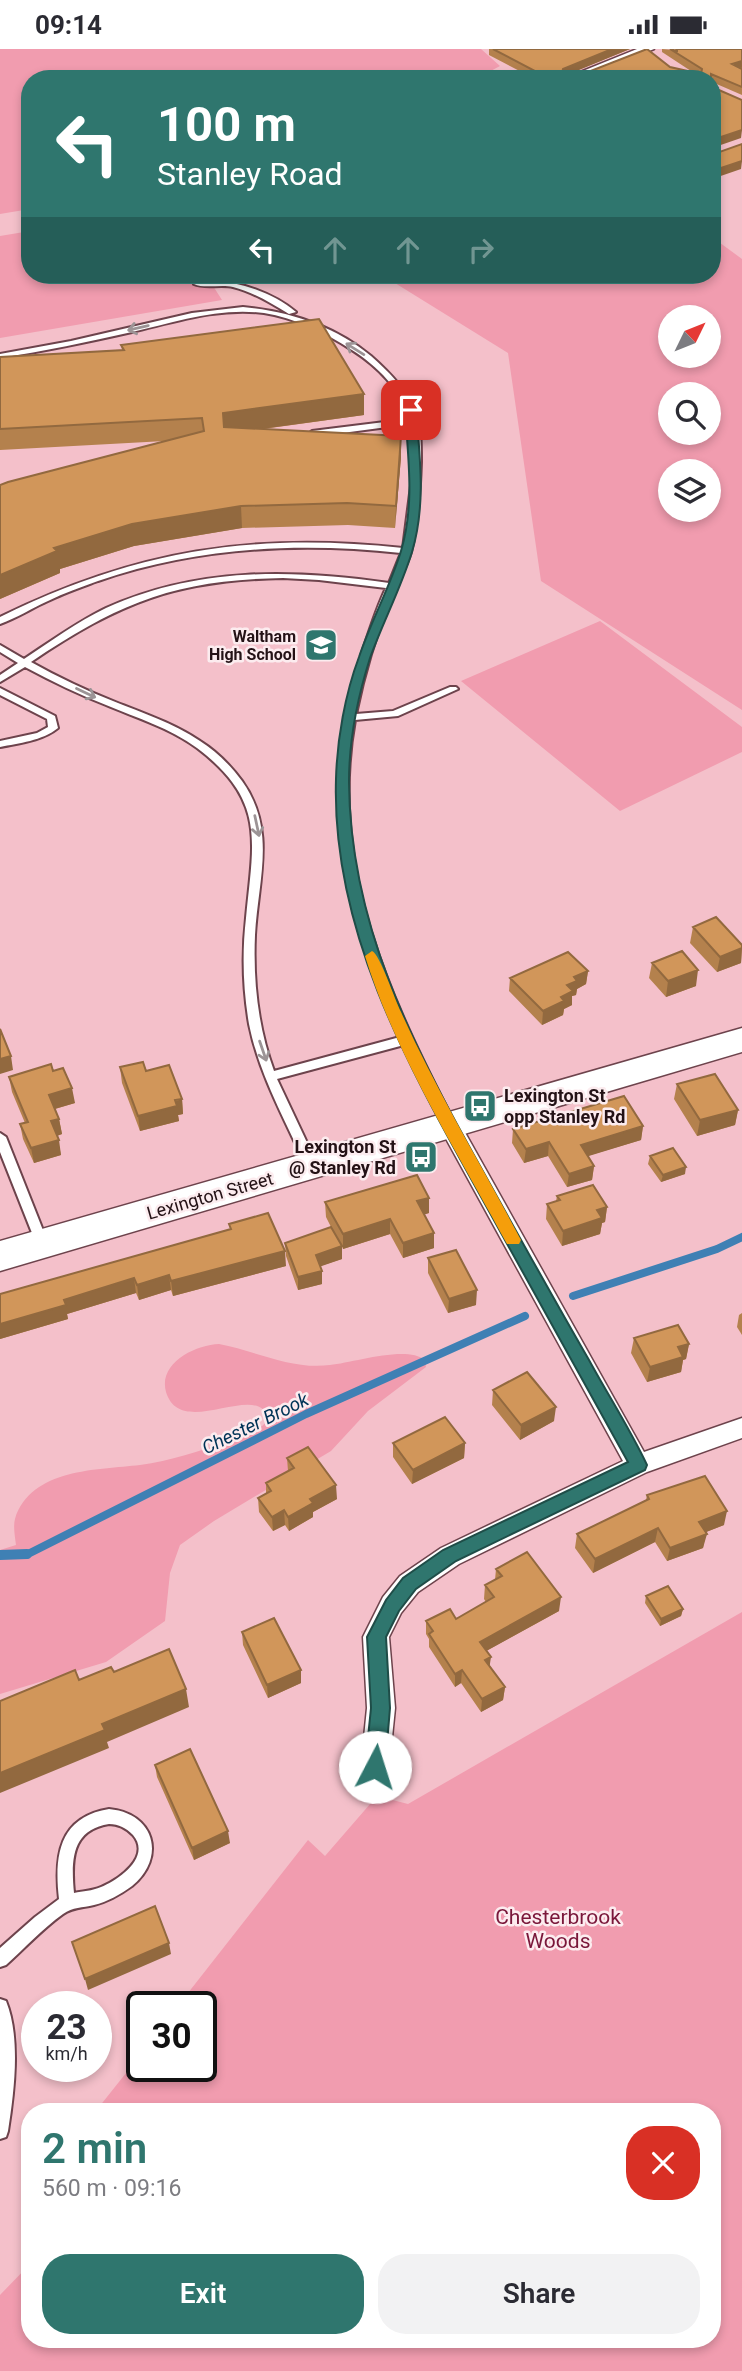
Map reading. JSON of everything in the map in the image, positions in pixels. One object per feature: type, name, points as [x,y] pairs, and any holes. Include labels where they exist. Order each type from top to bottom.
[{"type":"main road","name":"Lexington Street","points":[[0,1256],[742,1040]]},
{"type":"street","points":[[593,70],[649,49],[659,62]]},
{"type":"street","points":[[450,1126],[638,1465]]},
{"type":"street","points":[[375,1767],[381,1708],[376,1637],[392,1605],[409,1584],[450,1556],[638,1465],[742,1428]]},
{"type":"lane","points":[[237,284],[361,352],[379,367],[406,403],[413,421],[417,495],[407,551],[364,660],[350,717],[343,779],[346,844],[363,927],[381,986],[450,1126]]},
{"type":"lane","points":[[0,356],[207,312],[268,310],[310,323]]},
{"type":"lane","points":[[306,435],[413,421]]},
{"type":"lane","points":[[0,621],[64,588],[119,570],[188,555],[252,545],[314,543],[407,551]]},
{"type":"lane","points":[[0,679],[66,633],[110,609],[198,581],[283,573],[334,576],[391,586]]},
{"type":"lane","points":[[0,648],[25,664],[181,733],[211,753],[232,774],[248,798],[260,827],[260,851],[251,918],[250,970],[255,1026],[272,1076],[312,1166]]},
{"type":"lane","points":[[350,717],[396,715],[453,689]]},
{"type":"lane","points":[[0,691],[51,718],[53,728],[40,735],[0,744]]},
{"type":"lane","points":[[272,1076],[406,1040]]},
{"type":"lane","points":[[0,1137],[42,1244]]},
{"type":"lane","points":[[0,1959],[67,1902],[98,1896],[132,1877],[144,1863],[146,1844],[138,1829],[120,1817],[103,1817],[81,1827],[68,1844],[63,1863],[67,1902]]},
{"type":"lane","points":[[0,2007],[5,2029],[5,2094],[0,2131]]},
{"type":"green space","points":[[0,49],[481,49],[500,66],[493,70],[21,70],[21,210],[0,214]]},
{"type":"green space","points":[[21,232],[21,284],[212,284],[222,300],[0,338],[0,236]]},
{"type":"green space","points":[[721,244],[742,259],[742,710],[541,581],[508,353],[397,284],[721,284]]},
{"type":"green space","points":[[600,621],[742,727],[742,752],[620,811],[461,681]]},
{"type":"green space","points":[[219,1344],[302,1365],[330,1365],[405,1354],[425,1360],[426,1367],[368,1411],[331,1451],[214,1521],[180,1545],[170,1573],[165,1621],[106,1662],[0,1694],[0,1550],[16,1545],[15,1519],[23,1502],[35,1490],[68,1475],[174,1458],[251,1433],[261,1427],[269,1419],[262,1408],[250,1405],[202,1412],[187,1411],[174,1406],[166,1392],[168,1372],[180,1357],[199,1348]]},
{"type":"green space","name":"Chesterbrook Woods","points":[[742,1612],[742,2371],[0,2371],[0,2295],[21,2273],[21,2348],[721,2348],[721,2103],[102,2103],[126,2073],[126,2082],[217,2082],[217,1991],[190,1991],[308,1840],[325,1856],[377,1796],[408,1804]]},
{"type":"building","points":[[493,49],[612,49],[563,70],[533,70]]},
{"type":"building","points":[[647,49],[670,67],[683,70],[593,70]]},
{"type":"building","points":[[670,49],[742,49],[742,61],[732,64],[742,69],[742,87],[721,78],[721,70],[702,70]]},
{"type":"building","points":[[721,91],[742,100],[742,130],[721,137]]},
{"type":"building","points":[[742,144],[742,161],[721,168],[721,152]]},
{"type":"building","points":[[319,319],[364,394],[223,413],[224,427],[401,436],[396,506],[347,503],[241,506],[132,524],[54,548],[57,551],[0,575],[0,485],[204,431],[202,418],[0,429],[0,357],[124,350],[121,345]]},
{"type":"building","points":[[716,917],[742,948],[720,957],[693,927]]},
{"type":"building","points":[[682,951],[698,970],[668,981],[652,963]]},
{"type":"building","points":[[568,952],[588,971],[574,977],[577,981],[567,985],[573,991],[561,997],[564,1001],[543,1011],[510,978]]},
{"type":"building","points":[[0,1029],[11,1056],[0,1059]]},
{"type":"building","points":[[143,1062],[146,1071],[169,1065],[182,1099],[175,1100],[177,1106],[138,1116],[120,1067]]},
{"type":"building","points":[[51,1064],[53,1071],[63,1068],[72,1088],[49,1095],[59,1119],[51,1121],[59,1140],[31,1148],[20,1124],[28,1122],[9,1077]]},
{"type":"building","points":[[715,1074],[738,1110],[700,1120],[677,1084]]},
{"type":"building","points":[[624,1096],[643,1126],[581,1145],[594,1166],[569,1174],[549,1142],[526,1149],[513,1129]]},
{"type":"building","points":[[673,1148],[686,1167],[663,1175],[650,1156]]},
{"type":"building","points":[[417,1175],[429,1198],[417,1201],[434,1233],[403,1243],[390,1219],[343,1234],[325,1202]]},
{"type":"building","points":[[593,1185],[607,1207],[597,1210],[602,1218],[563,1231],[547,1204],[560,1200],[557,1196]]},
{"type":"building","points":[[268,1213],[285,1251],[171,1281],[169,1275],[137,1285],[134,1278],[64,1300],[66,1305],[0,1324],[0,1294],[231,1229],[229,1224]]},
{"type":"building","points":[[331,1227],[342,1246],[316,1255],[322,1271],[298,1277],[285,1243]]},
{"type":"building","points":[[456,1250],[477,1290],[449,1299],[428,1258]]},
{"type":"building","points":[[678,1325],[689,1344],[678,1347],[683,1357],[650,1367],[634,1338]]},
{"type":"building","points":[[527,1372],[556,1407],[521,1425],[493,1390]]},
{"type":"building","points":[[445,1417],[465,1443],[413,1470],[393,1443]]},
{"type":"building","points":[[308,1447],[336,1485],[310,1499],[313,1503],[288,1517],[284,1510],[272,1517],[258,1498],[271,1491],[266,1483],[294,1468],[287,1458]]},
{"type":"building","points":[[705,1476],[727,1511],[699,1522],[707,1534],[670,1548],[658,1528],[595,1559],[577,1534],[649,1499],[647,1495]]},
{"type":"building","points":[[527,1552],[561,1597],[480,1642],[491,1657],[485,1660],[505,1687],[482,1699],[462,1670],[455,1674],[429,1634],[433,1631],[426,1621],[450,1609],[456,1619],[494,1597],[485,1585],[502,1576],[496,1569]]},
{"type":"building","points":[[668,1586],[683,1609],[661,1619],[646,1596]]},
{"type":"building","points":[[274,1618],[301,1670],[267,1685],[242,1632]]},
{"type":"building","points":[[169,1649],[186,1689],[102,1724],[105,1730],[0,1773],[0,1701],[75,1670],[79,1680],[111,1667],[114,1672]]},
{"type":"building","points":[[190,1749],[228,1831],[192,1848],[155,1765]]},
{"type":"building","points":[[155,1906],[169,1943],[85,1979],[72,1942]]},
{"type":"waterway","name":"Chester Brook","points":[[573,1296],[717,1249],[742,1237]]},
{"type":"waterway","name":"Chester Brook","points":[[27,1554],[0,1555],[26,1555],[306,1414],[525,1316]]},
{"type":"slow traffic","points":[[372,956],[381,986],[406,1040],[513,1240]]},
{"type":"place","name":"Waltham High School","points":[[321,645]]},
{"type":"place","name":"Lexington St opp Stanley Rd","points":[[480,1106]]},
{"type":"place","name":"Lexington St @ Stanley Rd","points":[[421,1157]]},
{"type":"route","points":[[375,1767],[381,1708],[376,1637],[392,1605],[409,1584],[450,1556],[638,1465],[450,1126],[406,1040],[381,986],[359,916],[346,844],[343,779],[350,717],[364,660],[407,551],[412,526],[417,495],[411,410]]}]
